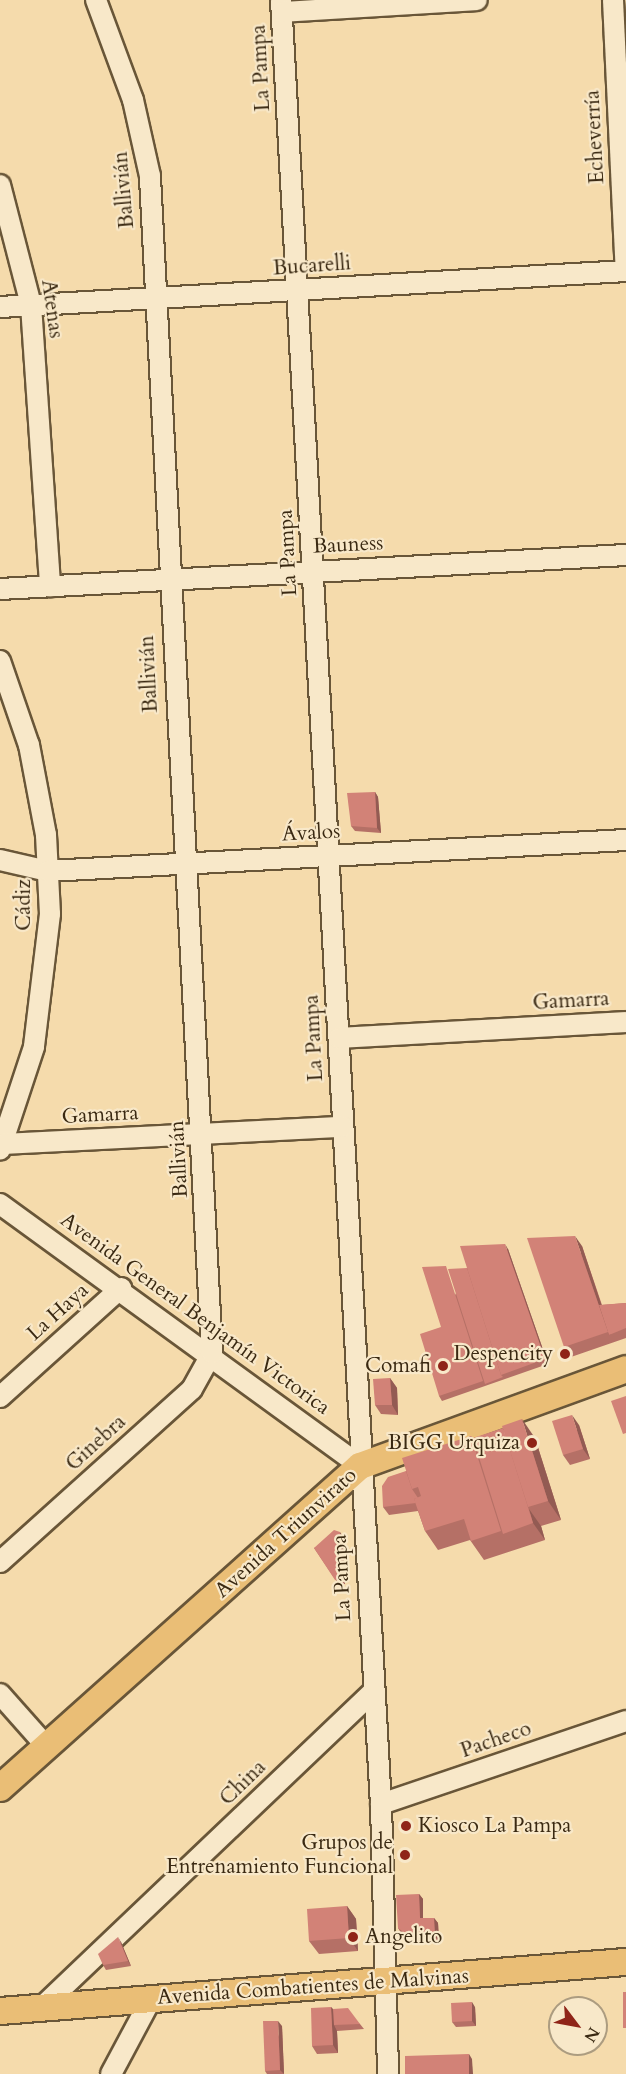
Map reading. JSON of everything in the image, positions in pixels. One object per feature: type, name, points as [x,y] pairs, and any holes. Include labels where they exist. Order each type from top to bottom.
[{"type":"main road","name":"Avenida Triunvirato","points":[[0,1788],[360,1466],[626,1369]]},
{"type":"main road","name":"Avenida Combatientes de Malvinas","points":[[0,2011],[626,1962]]},
{"type":"street","name":"Ballivián","points":[[96,0],[145,147],[184,864],[202,1134],[212,1353]]},
{"type":"street","points":[[282,6],[477,0]]},
{"type":"street","name":"Echeverría","points":[[613,0],[626,271]]},
{"type":"street","name":"La Pampa","points":[[282,6],[339,1038],[372,1693],[381,1804],[388,2074]]},
{"type":"street","name":"Atenas","points":[[0,185],[31,305],[50,586]]},
{"type":"street","name":"Bucarelli","points":[[0,307],[155,300],[626,271]]},
{"type":"street","name":"Bauness","points":[[0,589],[168,578],[626,555]]},
{"type":"street","name":"Cádiz","points":[[0,661],[29,745],[48,871],[47,959],[34,1047],[2,1147]]},
{"type":"street","name":"Ávalos","points":[[0,860],[48,871],[626,840]]},
{"type":"street","name":"Gamarra","points":[[339,1038],[626,1022]]},
{"type":"street","name":"Gamarra","points":[[2,1147],[343,1127]]},
{"type":"street","name":"Avenida General Benjamín Victorica","points":[[0,1204],[212,1353],[360,1466]]},
{"type":"street","name":"La Haya","points":[[0,1397],[121,1288]]},
{"type":"street","name":"Ginebra","points":[[0,1562],[192,1389],[212,1353]]},
{"type":"street","name":"China","points":[[42,2007],[372,1693]]},
{"type":"street","points":[[0,1694],[47,1747]]},
{"type":"street","name":"Pacheco","points":[[381,1804],[626,1721]]},
{"type":"street","points":[[111,2074],[151,1999]]},
{"type":"building","points":[[375,792],[377,828],[351,826],[347,793]]},
{"type":"building","points":[[575,1236],[608,1332],[564,1347],[527,1238]]},
{"type":"building","points":[[505,1244],[545,1359],[501,1375],[460,1246]]},
{"type":"building","points":[[446,1266],[483,1381],[439,1396],[420,1334],[441,1327],[422,1267]]},
{"type":"building","points":[[467,1268],[503,1377],[485,1384],[448,1269]]},
{"type":"building","points":[[626,1303],[626,1328],[609,1335],[599,1305]]},
{"type":"building","points":[[390,1378],[392,1405],[375,1405],[373,1379]]},
{"type":"building","points":[[626,1396],[626,1433],[623,1434],[611,1401]]},
{"type":"building","points":[[572,1415],[583,1449],[563,1455],[552,1421]]},
{"type":"building","points":[[522,1419],[548,1501],[528,1507],[502,1426]]},
{"type":"building","points":[[503,1428],[533,1523],[503,1534],[473,1438]]},
{"type":"building","points":[[471,1436],[501,1531],[471,1541],[464,1519],[425,1531],[414,1499],[421,1496],[418,1487],[412,1489],[402,1458]]},
{"type":"building","points":[[406,1471],[412,1489],[418,1498],[414,1499],[416,1503],[383,1507],[382,1486],[388,1477]]},
{"type":"building","points":[[334,1530],[340,1532],[341,1579],[335,1580],[314,1548]]},
{"type":"building","points":[[419,1894],[420,1918],[434,1918],[435,1936],[410,1937],[398,1928],[396,1895]]},
{"type":"building","points":[[347,1906],[349,1938],[309,1941],[307,1909]]},
{"type":"building","points":[[118,1937],[128,1961],[103,1965],[98,1954]]},
{"type":"building","points":[[623,1992],[626,1992],[626,2028],[623,2028]]},
{"type":"building","points":[[472,2002],[472,2021],[452,2022],[451,2003]]},
{"type":"building","points":[[331,2007],[333,2045],[312,2046],[311,2008]]},
{"type":"building","points":[[348,2008],[360,2024],[334,2025],[333,2009]]},
{"type":"building","points":[[263,2021],[278,2021],[280,2070],[265,2071]]},
{"type":"building","points":[[469,2054],[469,2074],[405,2074],[405,2056]]},
{"type":"place","name":"Despencity","points":[[565,1354]]},
{"type":"place","name":"Comafi","points":[[443,1366]]},
{"type":"place","name":"BIGG Urquiza","points":[[532,1443]]},
{"type":"place","name":"Kiosco La Pampa","points":[[406,1826]]},
{"type":"place","name":"Grupos de Entrenamiento Funcional","points":[[405,1855]]},
{"type":"place","name":"Angelito","points":[[353,1937]]}]
